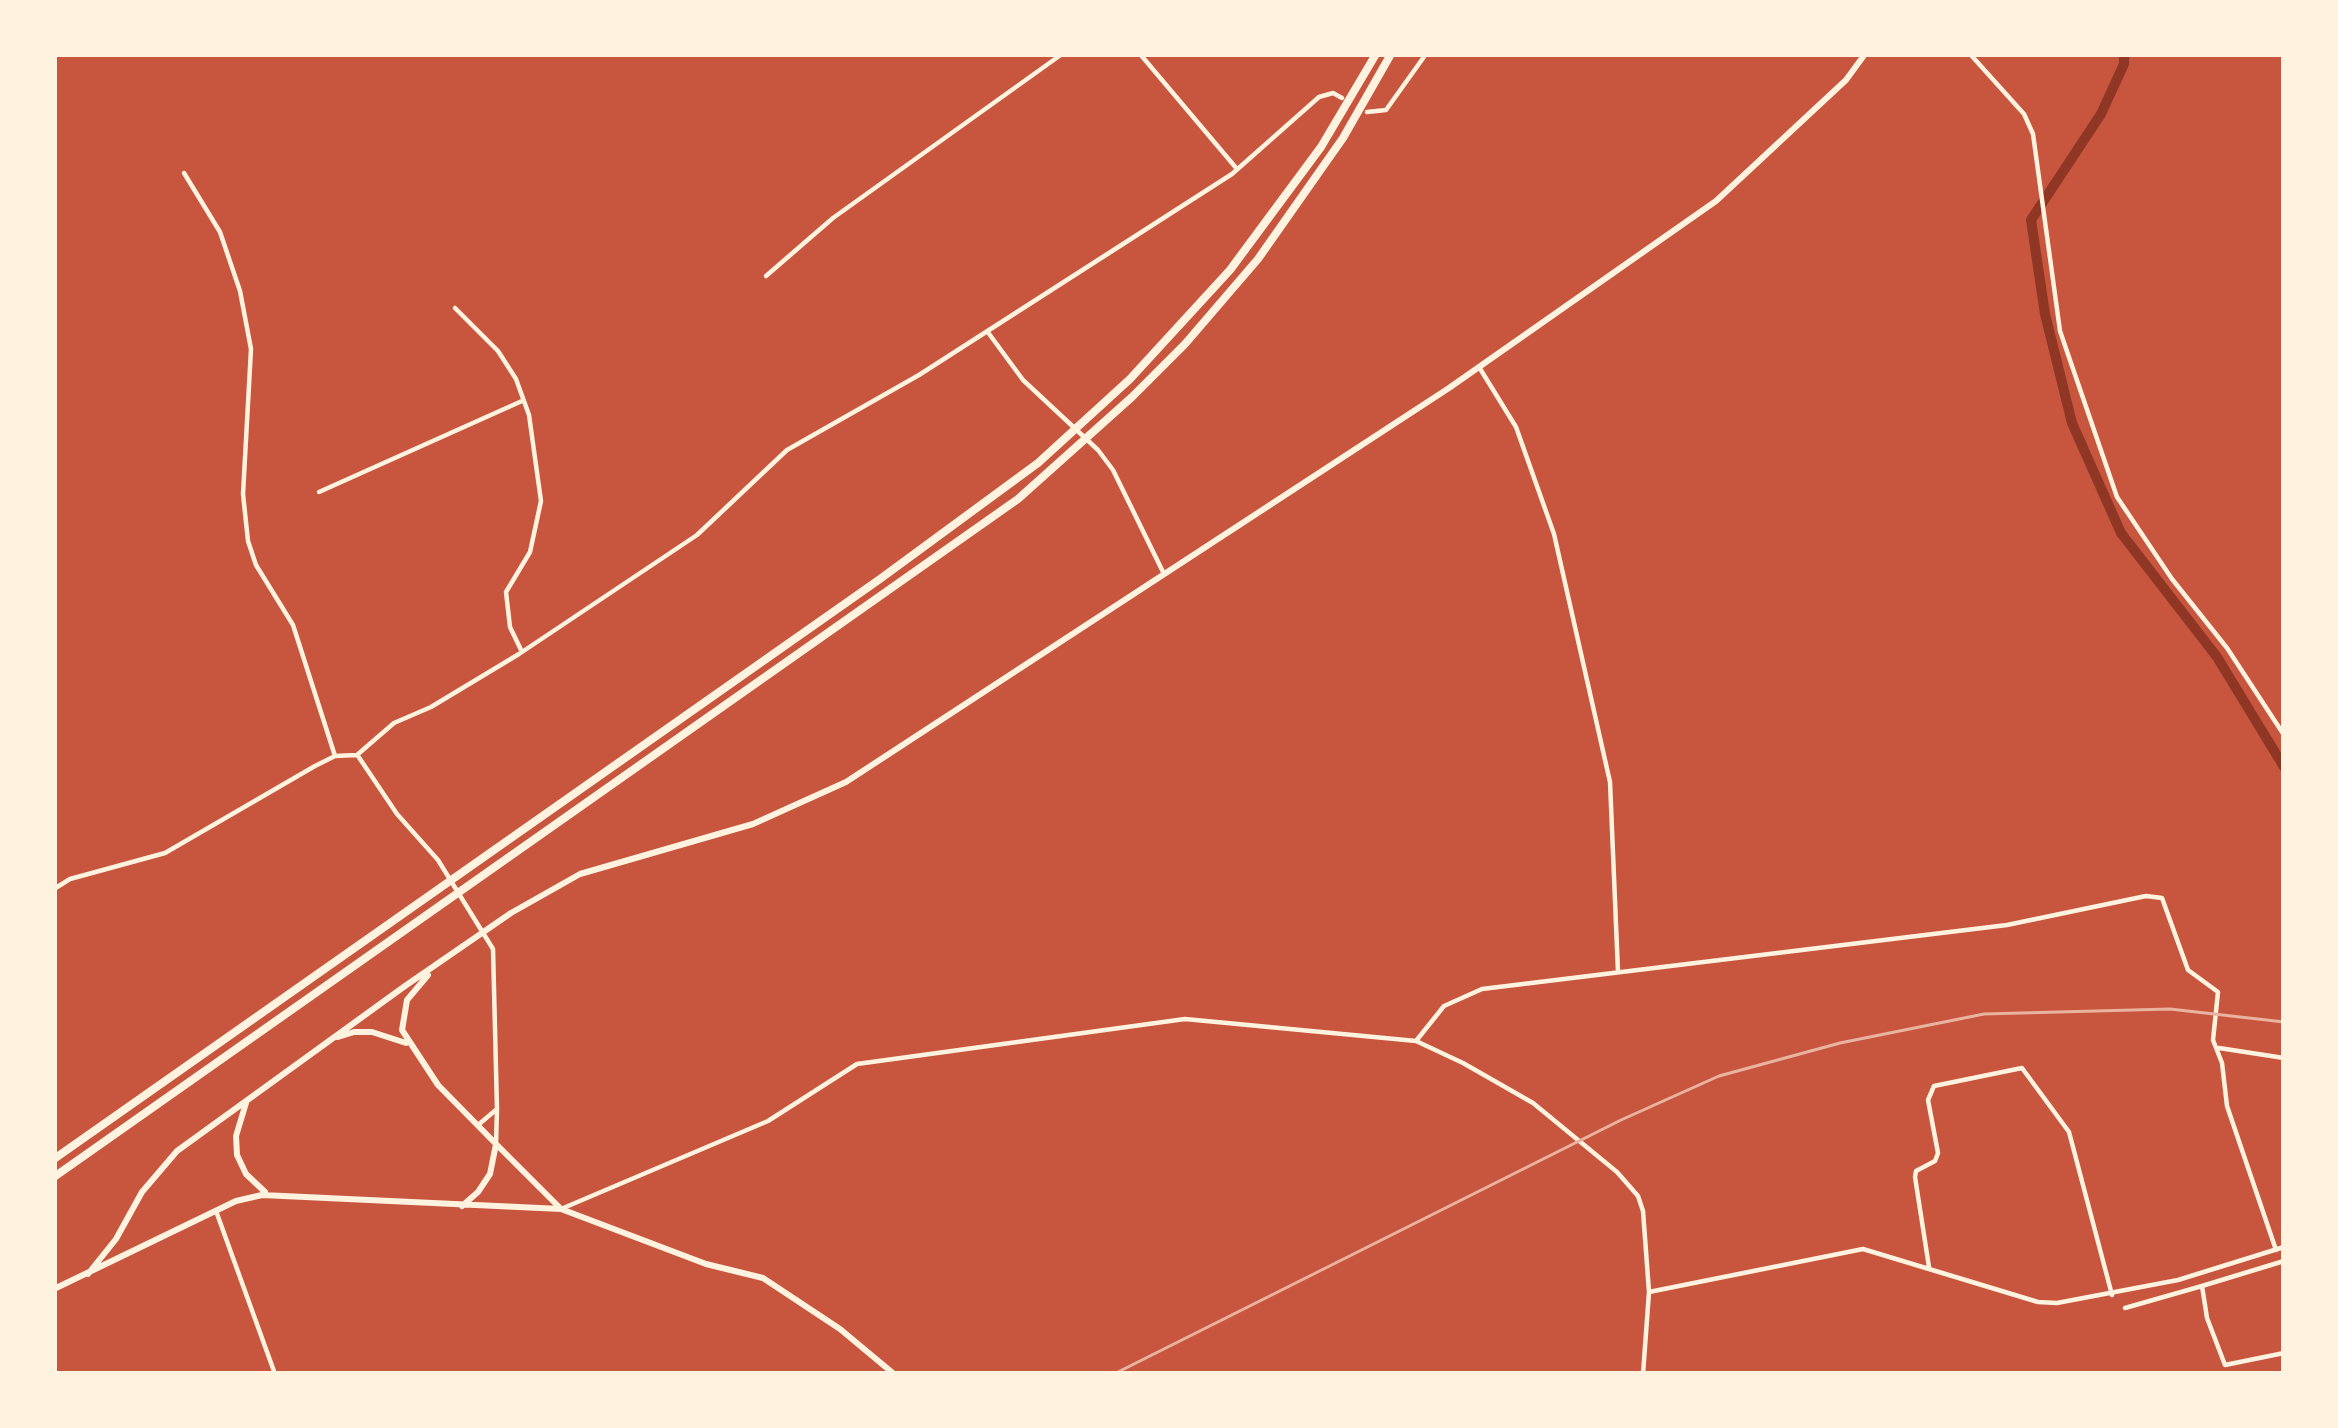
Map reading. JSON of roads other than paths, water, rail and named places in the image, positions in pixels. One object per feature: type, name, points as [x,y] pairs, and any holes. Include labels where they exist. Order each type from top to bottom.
[{"type":"highway","points":[[54,1159],[931,543],[1068,437],[1175,333],[1258,235],[1321,147],[1376,54]]},
{"type":"highway","points":[[54,1178],[999,513],[1079,446],[1185,344],[1258,259],[1343,138],[1391,54]]},
{"type":"street","points":[[766,276],[833,218],[1062,54]]},
{"type":"street","points":[[1140,54],[1238,169]]},
{"type":"street","points":[[1367,112],[1387,110],[1426,54]]},
{"type":"street","points":[[88,1274],[116,1239],[142,1192],[177,1151],[511,913],[580,874],[753,824],[846,782],[1479,367],[1716,201],[1846,80],[1864,54]]},
{"type":"street","points":[[1970,54],[2024,114],[2033,134],[2060,331],[2117,497],[2284,735]]},
{"type":"street","points":[[54,889],[70,879],[165,853],[335,756],[357,755],[394,723],[522,652],[698,535],[787,450],[987,331],[1238,169],[1319,98],[1333,93],[1342,98]]},
{"type":"street","points":[[184,173],[220,232],[240,291],[251,349],[243,494],[248,541],[256,565],[293,625],[335,756]]},
{"type":"street","points":[[455,308],[498,351],[517,379],[529,415],[541,501],[530,552],[506,592],[510,627],[522,652]]},
{"type":"street","points":[[987,331],[1024,380],[1113,470],[1164,574]]},
{"type":"street","points":[[1479,367],[1516,427],[1554,534],[1610,782],[1618,972]]},
{"type":"street","points":[[319,492],[521,401]]},
{"type":"street","points":[[357,755],[397,814],[438,860],[471,910],[493,956],[496,1144],[490,1174],[462,1206]]},
{"type":"street","points":[[1416,1041],[1444,1006],[1482,989],[2007,926],[2155,896],[2165,903],[2188,970],[2218,992],[2215,1044],[2232,1122],[2280,1249],[2112,1294],[2057,1303],[2038,1302],[1863,1250],[1649,1292]]},
{"type":"street","points":[[434,967],[407,1000],[402,1030],[409,1044],[438,1085],[561,1209]]},
{"type":"street","points":[[561,1209],[767,1121],[856,1064],[1185,1019],[1416,1041],[1520,1094],[1617,1172],[1638,1196],[1649,1292],[1642,1374]]},
{"type":"street","points":[[326,1041],[353,1031],[409,1044]]},
{"type":"street","points":[[2215,1044],[2284,1058]]},
{"type":"street","points":[[1929,1267],[1915,1177],[1938,1153],[1928,1100],[1934,1086],[2022,1068],[2069,1132],[2112,1294]]},
{"type":"street","points":[[247,1100],[238,1120],[237,1155],[246,1174],[269,1195]]},
{"type":"street","points":[[477,1125],[497,1109]]},
{"type":"street","points":[[54,1289],[236,1202],[269,1195],[561,1209],[706,1264],[763,1278],[840,1329],[894,1374]]},
{"type":"street","points":[[216,1211],[275,1374]]},
{"type":"street","points":[[2125,1309],[2284,1261]]},
{"type":"street","points":[[2202,1286],[2207,1318],[2225,1365],[2284,1353]]},
{"type":"waterway","points":[[2124,54],[2101,114],[2031,220],[2045,314],[2072,423],[2121,533],[2217,657],[2284,767]]},
{"type":"railway","points":[[1114,1374],[1621,1120],[1719,1076],[1840,1043],[1984,1014],[2170,1009],[2284,1022]]}]
